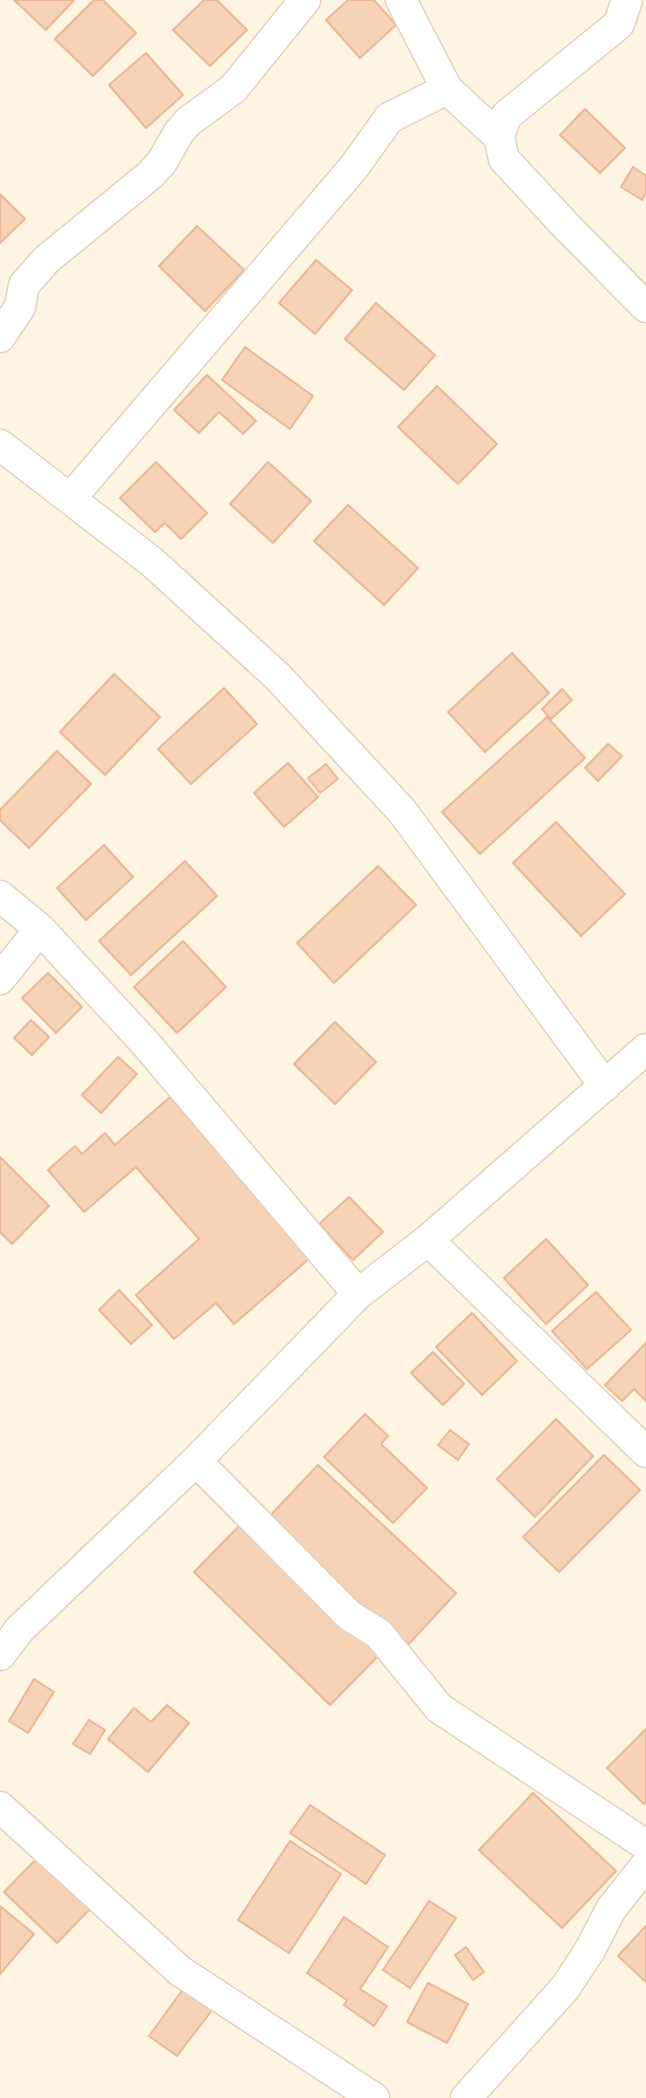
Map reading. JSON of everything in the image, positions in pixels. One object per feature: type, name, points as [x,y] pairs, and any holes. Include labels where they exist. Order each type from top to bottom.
[{"type":"street","points":[[0,337],[10,298],[46,260],[150,175],[162,162],[179,132],[189,121],[233,89],[305,0]]},
{"type":"street","points":[[401,0],[447,89],[499,138],[505,159],[568,229],[646,307]]},
{"type":"street","points":[[499,138],[506,117],[619,24],[627,0]]},
{"type":"street","points":[[70,499],[354,167],[389,118],[447,89]]},
{"type":"street","points":[[0,445],[152,562],[277,676],[402,811],[605,1086]]},
{"type":"street","points":[[0,896],[40,929],[146,1044],[358,1294]]},
{"type":"street","points":[[0,979],[40,929]]},
{"type":"street","points":[[0,1656],[20,1629],[196,1461],[358,1294],[428,1240],[646,1049]]},
{"type":"street","points":[[428,1240],[646,1452]]},
{"type":"street","points":[[196,1461],[350,1616],[379,1634],[439,1708],[646,1845]]},
{"type":"street","points":[[0,1807],[180,1971],[374,2098]]},
{"type":"street","points":[[467,2098],[565,1988],[590,1950],[611,1909],[642,1876]]},
{"type":"building","points":[[14,0],[74,0],[46,30]]},
{"type":"building","points":[[94,0],[103,0],[136,33],[93,76],[55,39]]},
{"type":"building","points":[[204,0],[217,0],[247,30],[210,66],[173,30]]},
{"type":"building","points":[[348,0],[374,0],[396,25],[360,58],[326,20]]},
{"type":"building","points":[[146,53],[183,95],[146,128],[109,85]]},
{"type":"building","points":[[585,109],[625,148],[600,173],[560,135]]},
{"type":"building","points":[[633,167],[646,176],[646,193],[642,200],[621,187]]},
{"type":"building","points":[[0,194],[25,219],[0,243]]},
{"type":"building","points":[[197,226],[244,270],[205,311],[159,266]]},
{"type":"building","points":[[316,260],[352,290],[315,334],[279,303]]},
{"type":"building","points":[[376,303],[435,355],[404,390],[345,339]]},
{"type":"building","points":[[245,347],[313,396],[290,429],[222,380]]},
{"type":"building","points":[[207,375],[256,421],[243,434],[219,412],[199,433],[174,410]]},
{"type":"building","points":[[437,386],[497,444],[458,484],[398,427]]},
{"type":"building","points":[[156,462],[207,513],[181,539],[165,523],[155,532],[120,498]]},
{"type":"building","points":[[268,462],[311,501],[273,543],[230,504]]},
{"type":"building","points":[[348,505],[418,568],[384,605],[314,541]]},
{"type":"building","points":[[512,653],[549,693],[485,752],[448,712]]},
{"type":"building","points":[[114,674],[160,717],[105,775],[60,732]]},
{"type":"building","points":[[224,688],[257,724],[191,784],[158,749]]},
{"type":"building","points":[[562,689],[572,700],[551,719],[542,709]]},
{"type":"building","points":[[547,717],[585,758],[480,854],[442,812]]},
{"type":"building","points":[[608,744],[622,756],[598,781],[585,768]]},
{"type":"building","points":[[57,751],[91,784],[29,848],[0,820],[0,810]]},
{"type":"building","points":[[288,763],[318,797],[284,827],[254,793]]},
{"type":"building","points":[[326,764],[338,779],[320,793],[308,778]]},
{"type":"building","points":[[556,822],[625,894],[581,936],[513,863]]},
{"type":"building","points":[[104,845],[133,877],[86,920],[57,888]]},
{"type":"building","points":[[185,861],[217,896],[131,975],[99,941]]},
{"type":"building","points":[[378,866],[416,905],[334,983],[297,943]]},
{"type":"building","points":[[183,941],[226,987],[177,1033],[134,987]]},
{"type":"building","points":[[48,973],[82,1007],[56,1033],[22,998]]},
{"type":"building","points":[[31,1020],[49,1037],[32,1055],[14,1038]]},
{"type":"building","points":[[335,1022],[376,1062],[335,1104],[294,1064]]},
{"type":"building","points":[[118,1057],[137,1074],[101,1113],[82,1095]]},
{"type":"building","points":[[170,1097],[310,1258],[234,1324],[216,1303],[174,1339],[136,1295],[199,1239],[136,1167],[84,1212],[48,1170],[75,1146],[82,1154],[105,1133],[115,1145]]},
{"type":"building","points":[[0,1157],[49,1206],[12,1244],[0,1232]]},
{"type":"building","points":[[349,1197],[383,1232],[353,1260],[319,1224]]},
{"type":"building","points":[[546,1239],[588,1285],[546,1324],[504,1278]]},
{"type":"building","points":[[119,1290],[152,1325],[131,1344],[99,1310]]},
{"type":"building","points":[[596,1292],[631,1330],[587,1369],[552,1331]]},
{"type":"building","points":[[472,1313],[517,1361],[482,1395],[436,1347]]},
{"type":"building","points":[[646,1343],[646,1401],[634,1389],[622,1401],[605,1385]]},
{"type":"building","points":[[433,1352],[464,1384],[443,1405],[411,1373]]},
{"type":"building","points":[[365,1414],[388,1436],[381,1444],[427,1488],[393,1523],[324,1457]]},
{"type":"building","points":[[556,1419],[593,1456],[535,1517],[497,1479]]},
{"type":"building","points":[[450,1430],[469,1444],[458,1460],[438,1445]]},
{"type":"building","points":[[604,1455],[640,1490],[559,1572],[523,1537]]},
{"type":"building","points":[[318,1465],[456,1593],[406,1647],[267,1519]]},
{"type":"building","points":[[245,1520],[381,1653],[330,1705],[194,1572]]},
{"type":"building","points":[[34,1679],[54,1692],[28,1733],[9,1721]]},
{"type":"building","points":[[167,1705],[189,1723],[148,1772],[108,1739],[134,1708],[151,1722]]},
{"type":"building","points":[[89,1720],[105,1730],[90,1754],[73,1744]]},
{"type":"building","points":[[646,1729],[646,1802],[644,1804],[607,1768]]},
{"type":"building","points":[[533,1793],[616,1871],[562,1928],[479,1850]]},
{"type":"building","points":[[310,1805],[385,1855],[366,1884],[290,1833]]},
{"type":"building","points":[[290,1841],[341,1874],[289,1953],[238,1920]]},
{"type":"building","points":[[42,1853],[95,1904],[57,1943],[4,1892]]},
{"type":"building","points":[[429,1901],[456,1918],[410,1988],[383,1970]]},
{"type":"building","points":[[0,1906],[34,1934],[0,1974]]},
{"type":"building","points":[[344,1917],[388,1947],[360,1989],[387,2006],[374,2026],[344,2005],[347,2000],[307,1973]]},
{"type":"building","points":[[646,1926],[646,1982],[618,1956]]},
{"type":"building","points":[[466,1947],[484,1972],[473,1980],[455,1955]]},
{"type":"building","points":[[428,1983],[468,2004],[447,2043],[407,2022]]},
{"type":"building","points":[[184,1988],[213,2009],[177,2056],[149,2036]]}]
